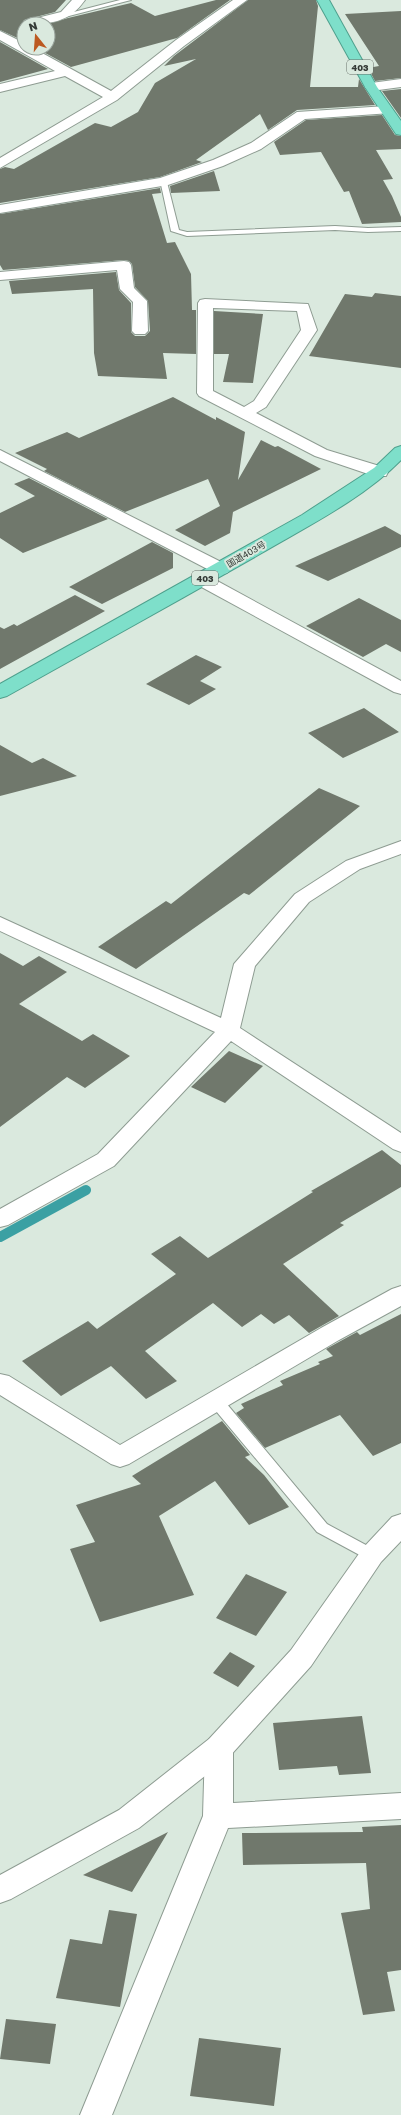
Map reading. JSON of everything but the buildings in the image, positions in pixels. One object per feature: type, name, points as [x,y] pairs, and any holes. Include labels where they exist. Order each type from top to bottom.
[{"type":"highway","name":"403","points":[[323,0],[371,87],[401,131]]},
{"type":"highway","name":"国道403号","points":[[0,692],[202,580],[308,519],[380,472],[401,451]]},
{"type":"street","points":[[56,17],[65,15],[79,0]]},
{"type":"street","points":[[0,164],[112,97],[180,43],[241,0]]},
{"type":"street","points":[[0,35],[112,97]]},
{"type":"street","points":[[0,88],[67,72]]},
{"type":"street","points":[[371,87],[401,83]]},
{"type":"street","points":[[0,209],[162,182],[218,163],[256,146],[302,115],[386,110]]},
{"type":"street","points":[[0,276],[124,265],[127,289],[140,301],[140,331]]},
{"type":"street","points":[[245,413],[260,404],[309,330],[303,307],[206,303],[205,392],[321,453],[380,472]]},
{"type":"street","points":[[0,455],[221,569]]},
{"type":"street","points":[[202,580],[401,688]]},
{"type":"street","points":[[0,1218],[106,1160],[229,1030],[245,964],[302,898],[354,866],[401,847]]},
{"type":"street","points":[[0,923],[229,1030],[401,1144]]},
{"type":"street","points":[[0,1383],[120,1457],[330,1334],[401,1295]]},
{"type":"street","points":[[0,1890],[129,1819],[219,1748],[301,1658],[372,1555],[401,1524]]},
{"type":"street","points":[[96,2115],[218,1816],[219,1748]]},
{"type":"street","points":[[218,1816],[401,1806]]},
{"type":"lane","points":[[65,15],[128,0]]},
{"type":"lane","points":[[162,182],[174,231],[187,234],[335,228],[368,230],[401,229]]},
{"type":"lane","points":[[216,1401],[322,1528],[372,1555]]},
{"type":"waterway","points":[[0,1237],[86,1190]]}]
